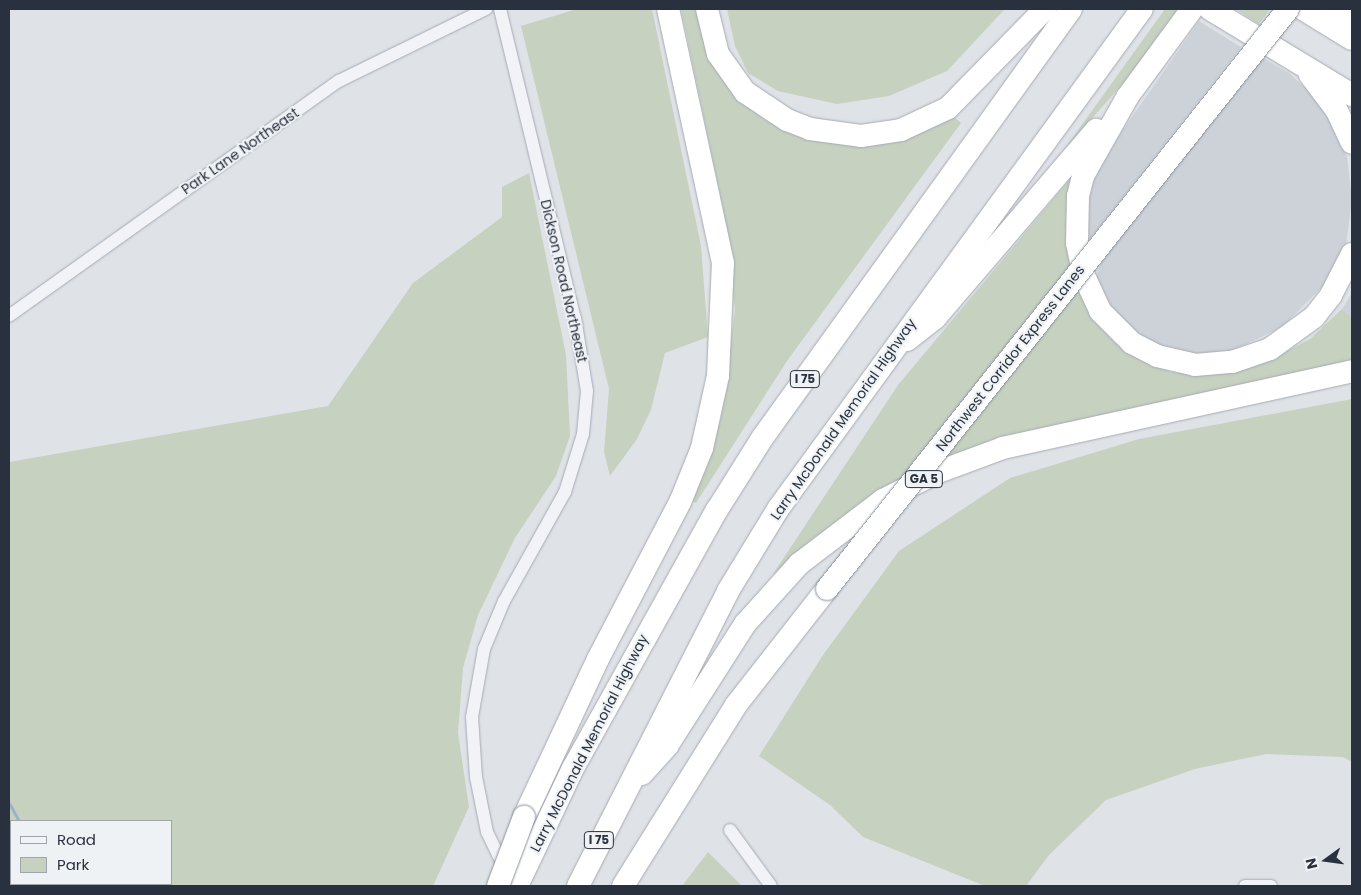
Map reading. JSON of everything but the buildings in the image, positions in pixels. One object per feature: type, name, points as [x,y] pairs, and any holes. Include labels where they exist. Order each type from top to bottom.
[{"type":"highway","points":[[707,9],[718,54],[745,92],[787,120],[818,130],[861,136],[900,130],[948,108],[1045,9]]},
{"type":"highway","name":"Larry McDonald Memorial Highway","points":[[516,886],[534,846],[673,583],[764,437],[1071,9]]},
{"type":"highway","name":"Larry McDonald Memorial Highway","points":[[578,886],[622,794],[728,591],[784,500],[886,356],[1142,9]]},
{"type":"highway","points":[[886,356],[936,318],[1143,74],[1192,9]]},
{"type":"highway","points":[[1210,9],[1352,95]]},
{"type":"highway","name":"Northwest Corridor Express Lanes","points":[[623,886],[730,713],[1288,9]]},
{"type":"highway","points":[[1303,9],[1352,38]]},
{"type":"highway","points":[[1337,9],[1352,17]]},
{"type":"highway","points":[[498,886],[524,817],[598,659],[681,500],[702,448],[718,376],[723,262],[671,14]]},
{"type":"highway","points":[[1301,64],[1337,112],[1352,143]]},
{"type":"highway","points":[[1143,74],[1092,156],[1078,196],[1076,219],[1081,267],[1089,290],[1100,311],[1126,338],[1157,356],[1194,365],[1251,357],[1293,334],[1314,317],[1331,295],[1352,254]]},
{"type":"highway","name":"GA 5","points":[[622,794],[667,746],[745,624],[805,558],[883,500],[938,472],[1003,448],[1352,371]]},
{"type":"street","name":"Park Lane Northeast","points":[[9,316],[339,82],[486,9]]},
{"type":"street","name":"Dickson Road Northeast","points":[[500,9],[575,318],[587,391],[583,434],[565,492],[504,601],[484,648],[472,717],[476,777],[487,832],[516,886]]},
{"type":"street","points":[[730,830],[772,886]]},
{"type":"street","points":[[1245,886],[1271,886]]},
{"type":"shaded area","points":[[1199,21],[1241,47],[1085,245],[1085,214],[1097,167]]},
{"type":"shaded area","points":[[1261,57],[1289,73],[1317,99],[1335,128],[1347,157],[1352,199],[1346,246],[1325,284],[1282,327],[1223,355],[1177,353],[1140,337],[1113,313],[1095,279],[1104,256]]},
{"type":"shaded area","points":[[1352,293],[1352,318],[1342,309]]},
{"type":"shaded area","points":[[9,785],[10,885],[34,886],[9,886]]},
{"type":"green space","points":[[577,9],[652,9],[701,246],[708,337],[665,353],[651,410],[637,439],[610,476],[604,452],[609,389],[521,26]]},
{"type":"green space","points":[[681,9],[698,9],[709,54],[735,95],[763,119],[791,133],[848,144],[953,116],[961,123],[787,361],[696,503],[692,501],[721,418],[735,310],[722,203]]},
{"type":"green space","points":[[727,9],[1005,9],[947,71],[889,96],[837,104],[778,91],[748,73],[735,46]]},
{"type":"green space","points":[[1165,9],[1180,9],[1142,62],[1063,151]]},
{"type":"green space","points":[[1236,9],[1270,9],[1259,24]]},
{"type":"green space","points":[[1080,155],[1066,215],[1070,265],[897,483],[773,574],[898,385],[1070,179],[1065,174]]},
{"type":"green space","points":[[529,173],[566,355],[570,436],[556,476],[515,538],[478,615],[463,668],[458,733],[469,807],[433,886],[74,886],[72,885],[172,885],[172,820],[10,820],[9,835],[9,462],[328,406],[413,283],[502,217],[502,187]]},
{"type":"green space","points":[[1080,288],[1091,312],[1114,342],[1142,361],[1171,372],[1202,375],[1272,359],[1310,339],[1342,309],[1352,318],[1352,365],[945,458]]},
{"type":"green space","points":[[1352,399],[1352,762],[1343,757],[1266,754],[1195,769],[1106,800],[1049,855],[1026,886],[985,886],[863,837],[830,805],[759,756],[823,655],[899,551],[1010,478],[1139,439]]},
{"type":"green space","points":[[708,852],[742,886],[682,886]]},
{"type":"waterway","points":[[9,803],[18,820]]}]
